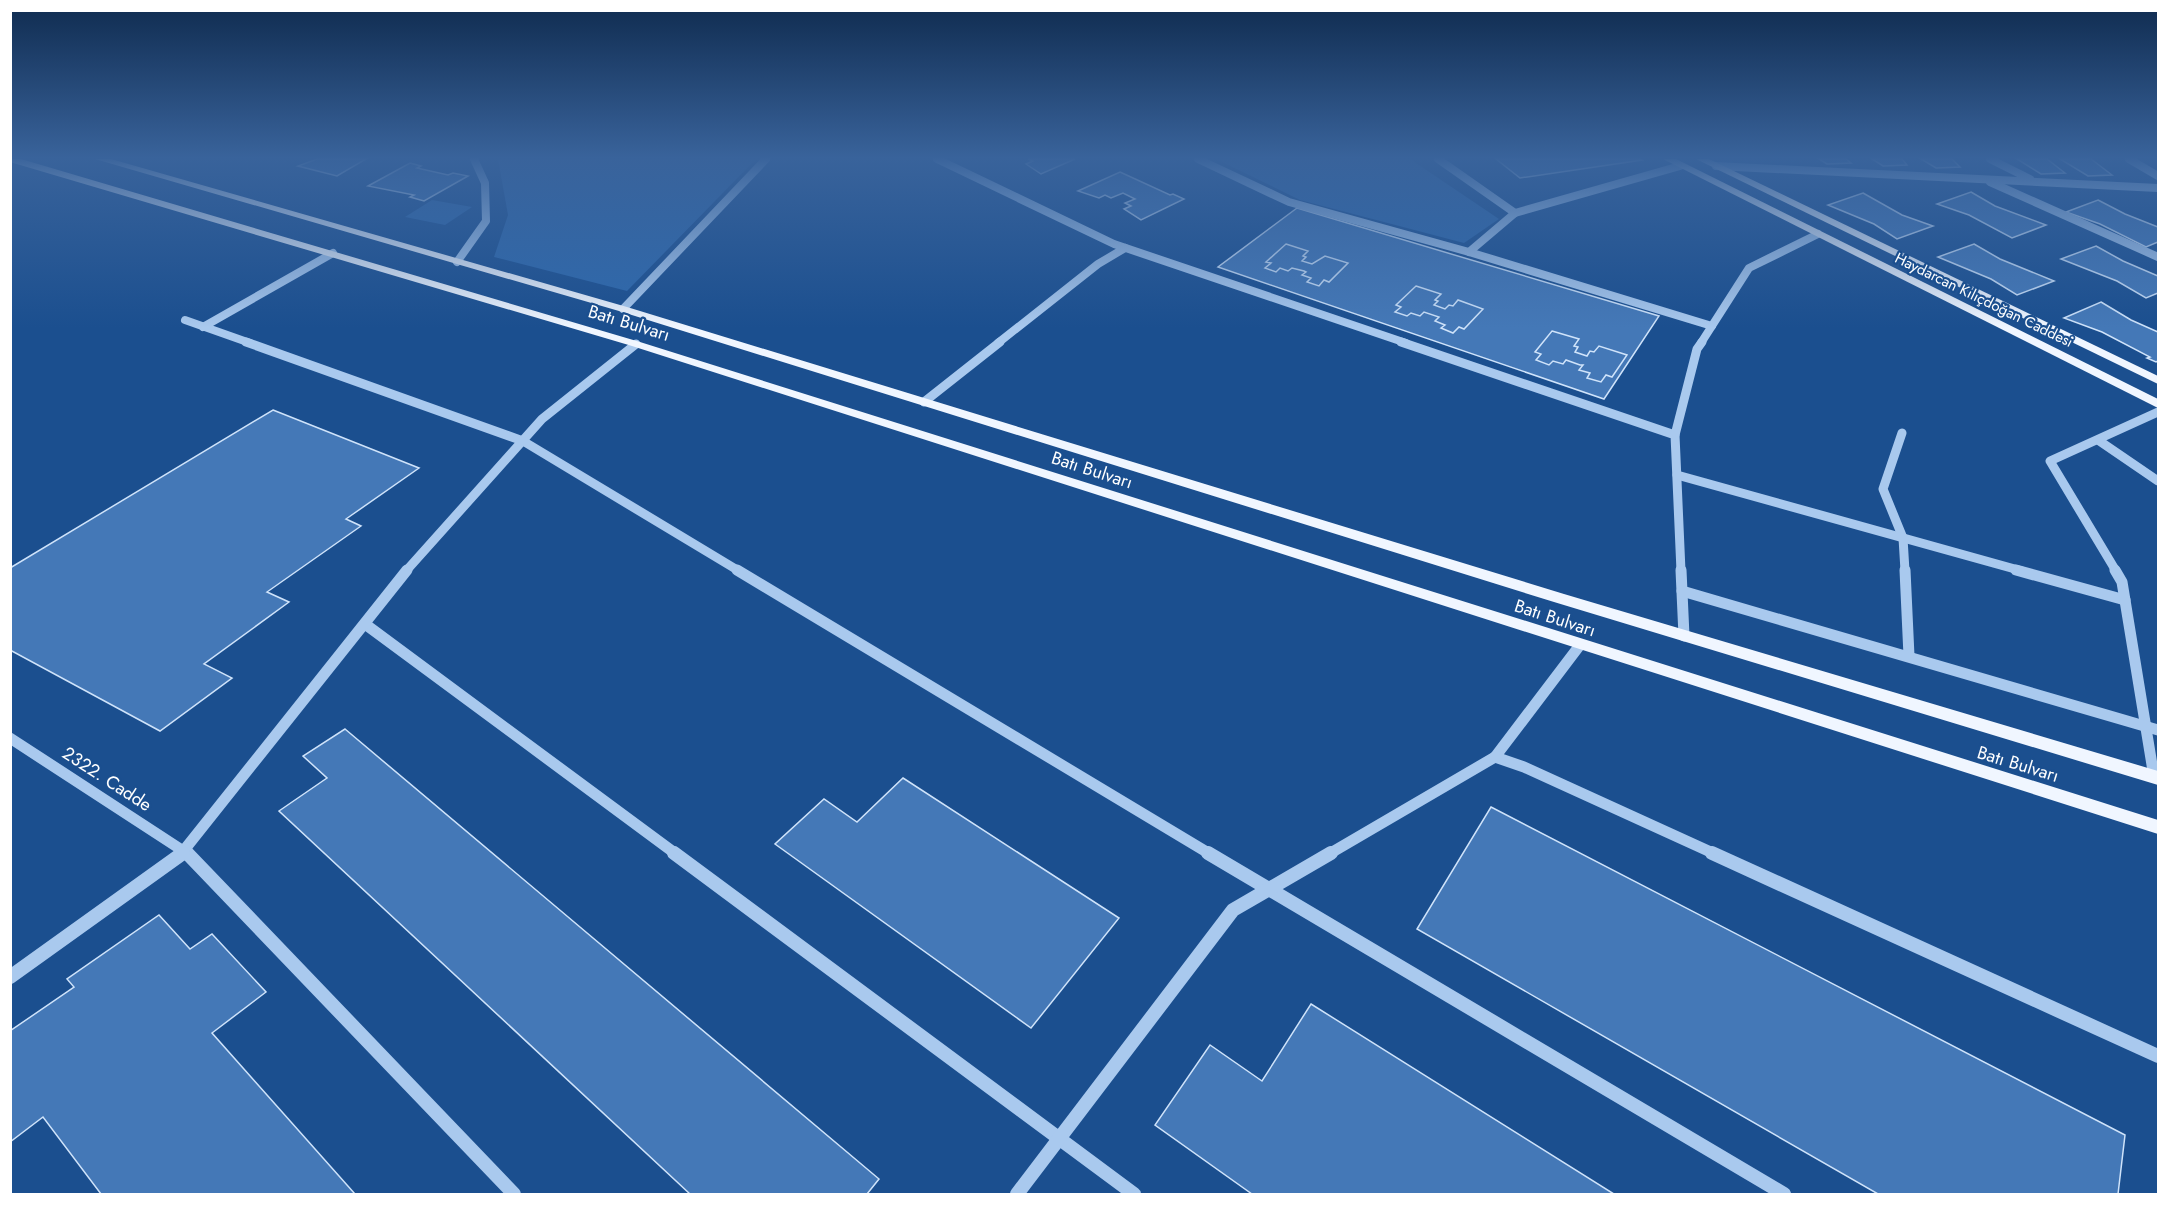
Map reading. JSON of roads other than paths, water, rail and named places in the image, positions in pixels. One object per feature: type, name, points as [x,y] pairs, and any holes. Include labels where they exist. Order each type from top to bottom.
[{"type":"main road","name":"Batı Bulvarı","points":[[204,215],[636,344],[1580,645],[2158,826]]},
{"type":"main road","name":"Batı Bulvarı","points":[[295,215],[623,309],[1684,636],[2156,778]]},
{"type":"main road","name":"Haydarcan Kılıçdoğan Caddesi","points":[[1780,215],[2158,404]]},
{"type":"main road","name":"Haydarcan Kılıçdoğan Caddesi","points":[[1818,215],[2158,380]]},
{"type":"street","points":[[457,262],[486,221],[486,215]]},
{"type":"street","points":[[623,309],[712,215]]},
{"type":"street","points":[[1056,215],[1125,248],[1675,435]]},
{"type":"street","points":[[1337,215],[1469,252],[1712,326]]},
{"type":"street","points":[[1469,252],[1512,215]]},
{"type":"street","points":[[2066,215],[2158,256]]},
{"type":"street","points":[[1684,636],[1675,435],[1697,349],[1749,268],[1818,234]]},
{"type":"street","points":[[924,402],[1098,264],[1125,248]]},
{"type":"street","points":[[203,327],[333,253]]},
{"type":"street","points":[[185,320],[523,441],[1268,889],[1784,1194]]},
{"type":"street","points":[[10,977],[184,851],[421,552],[542,419],[636,344]]},
{"type":"street","points":[[2156,778],[2122,582],[2050,461],[2158,412]]},
{"type":"street","points":[[1902,433],[1883,489],[1903,538],[1909,656]]},
{"type":"street","points":[[2098,440],[2158,481]]},
{"type":"street","points":[[1677,475],[2125,600]]},
{"type":"street","points":[[1682,591],[2158,730]]},
{"type":"street","points":[[364,624],[1134,1194]]},
{"type":"street","points":[[1017,1194],[1233,910],[1495,757],[1580,645]]},
{"type":"street","name":"2322. Cadde","points":[[10,738],[184,851],[514,1194]]},
{"type":"street","points":[[1495,757],[1524,767],[2158,1056]]}]
